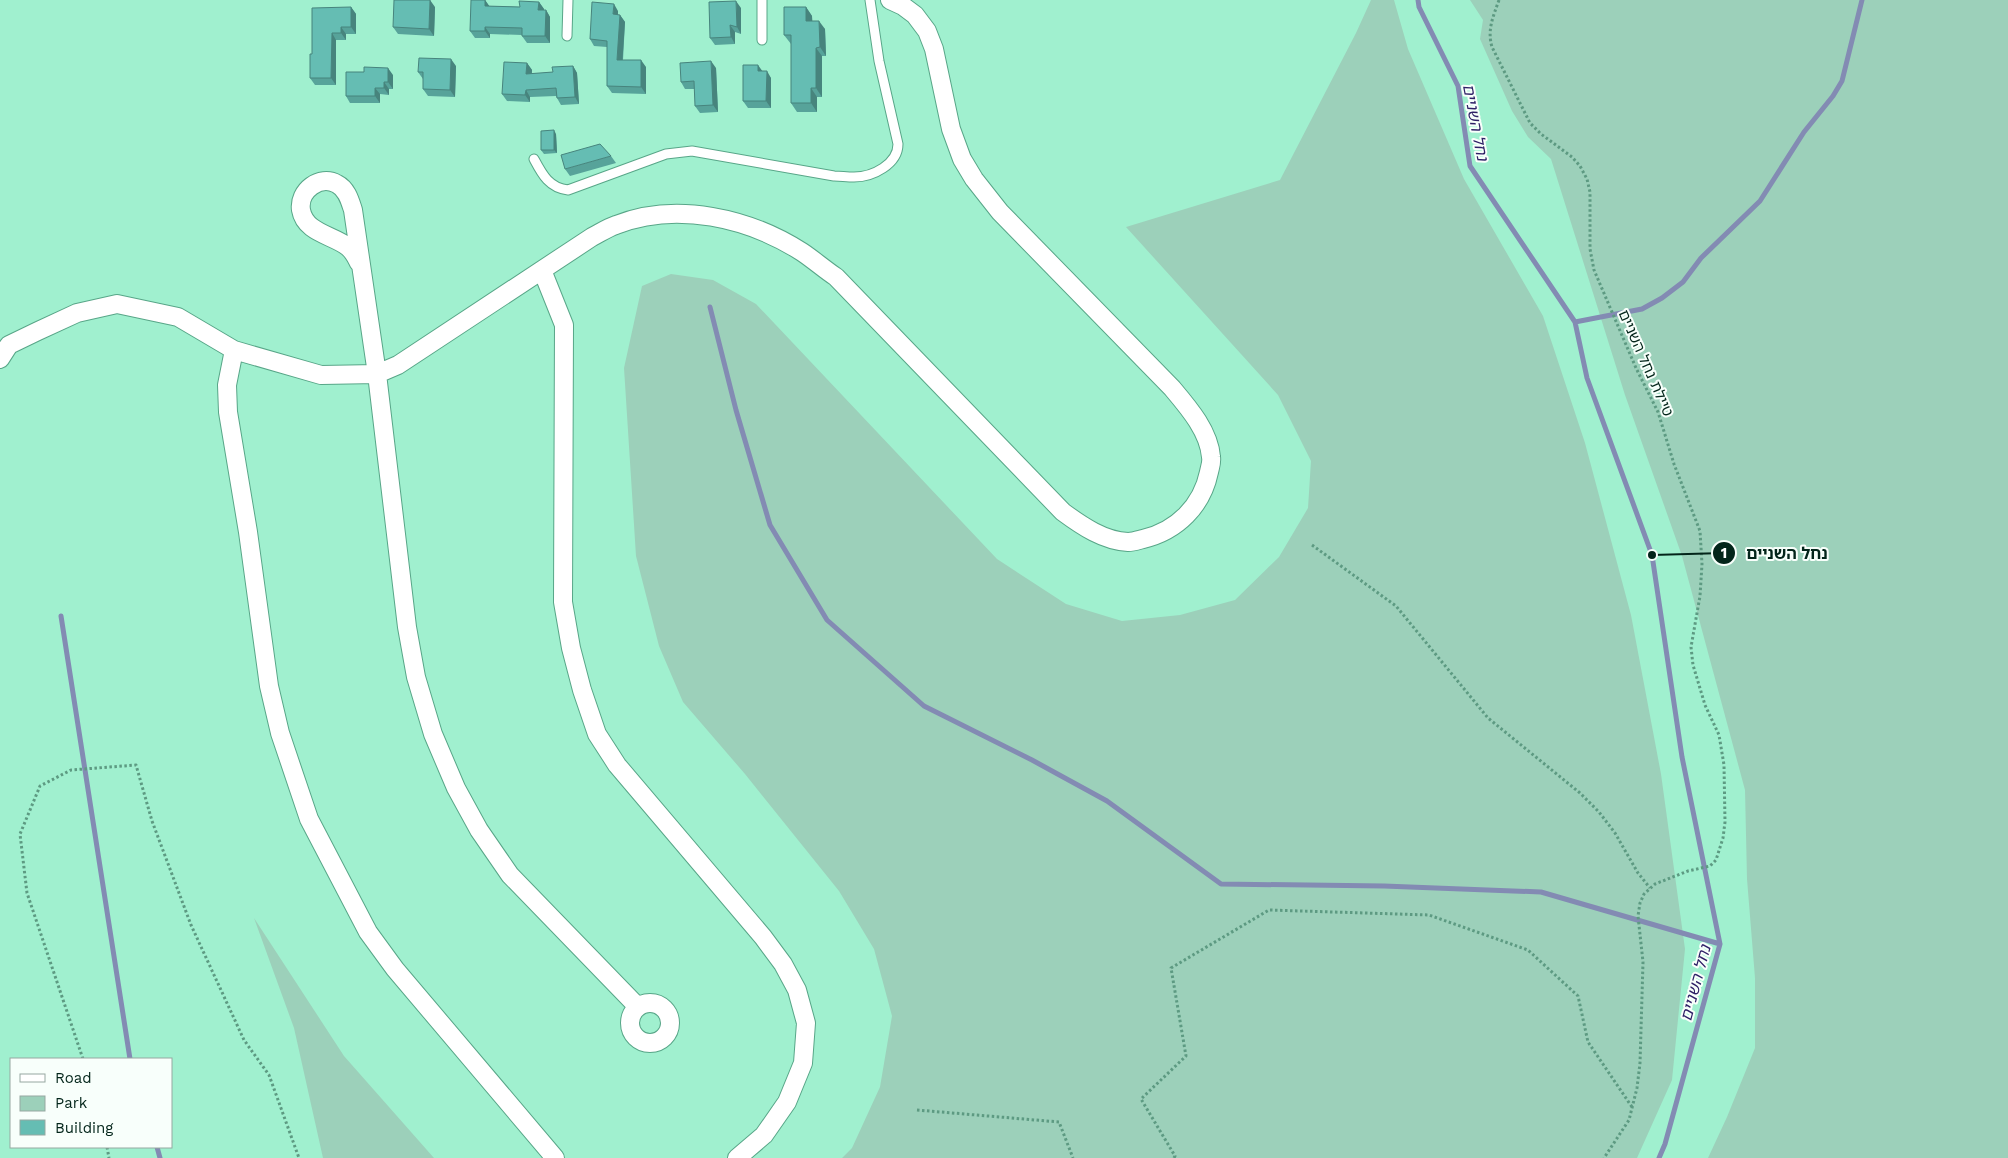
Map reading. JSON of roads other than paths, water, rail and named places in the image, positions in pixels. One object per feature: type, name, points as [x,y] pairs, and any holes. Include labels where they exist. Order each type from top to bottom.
[{"type":"street","points":[[0,359],[9,345],[38,331],[77,313],[117,304],[178,317],[234,350],[321,375],[377,374],[398,365],[592,237],[616,224],[654,215],[689,214],[728,220],[764,232],[802,252],[836,278],[1063,512],[1084,528],[1106,537],[1129,542],[1156,536],[1176,526],[1194,508],[1206,484],[1212,458],[1205,435],[1188,406],[1172,388],[1000,212],[974,179],[962,159],[951,129],[934,49],[927,31],[915,15],[903,6],[890,0]]},
{"type":"street","points":[[359,263],[349,248],[314,229],[303,216],[301,200],[310,187],[330,182],[338,184],[345,191],[353,210],[359,263],[377,374],[407,627],[416,677],[437,743],[456,788],[474,822],[510,875],[638,1007]]},
{"type":"street","points":[[542,270],[564,325],[563,602],[571,648],[597,734],[617,765],[763,937],[783,964],[797,990],[806,1023],[803,1063],[787,1102],[764,1135],[737,1158]]},
{"type":"street","points":[[234,350],[227,385],[228,412],[248,532],[269,686],[280,733],[309,819],[368,932],[390,962],[555,1158]]},
{"type":"lane","points":[[567,36],[568,0]]},
{"type":"lane","points":[[762,0],[762,40]]},
{"type":"lane","points":[[534,159],[544,178],[557,189],[568,190],[666,154],[692,151],[834,176],[854,177],[880,170],[894,159],[898,152],[898,144],[879,61],[870,0]]},
{"type":"waterway","name":"נחל השניים","points":[[1418,0],[1419,7],[1458,86],[1470,166],[1575,322],[1587,378],[1652,555],[1682,757],[1720,944],[1665,1144],[1659,1158]]},
{"type":"waterway","points":[[1575,322],[1642,309],[1662,298],[1683,282],[1701,258],[1760,201],[1804,132],[1833,96],[1842,81],[1862,0]]},
{"type":"waterway","points":[[710,307],[736,410],[770,525],[827,620],[924,706],[1032,760],[1107,801],[1221,884],[1384,886],[1541,892],[1720,944]]},
{"type":"waterway","points":[[61,616],[130,1058]]},
{"type":"waterway","points":[[157,1148],[160,1158]]},
{"type":"place","name":"נחל השניים","points":[[1652,555]]}]
